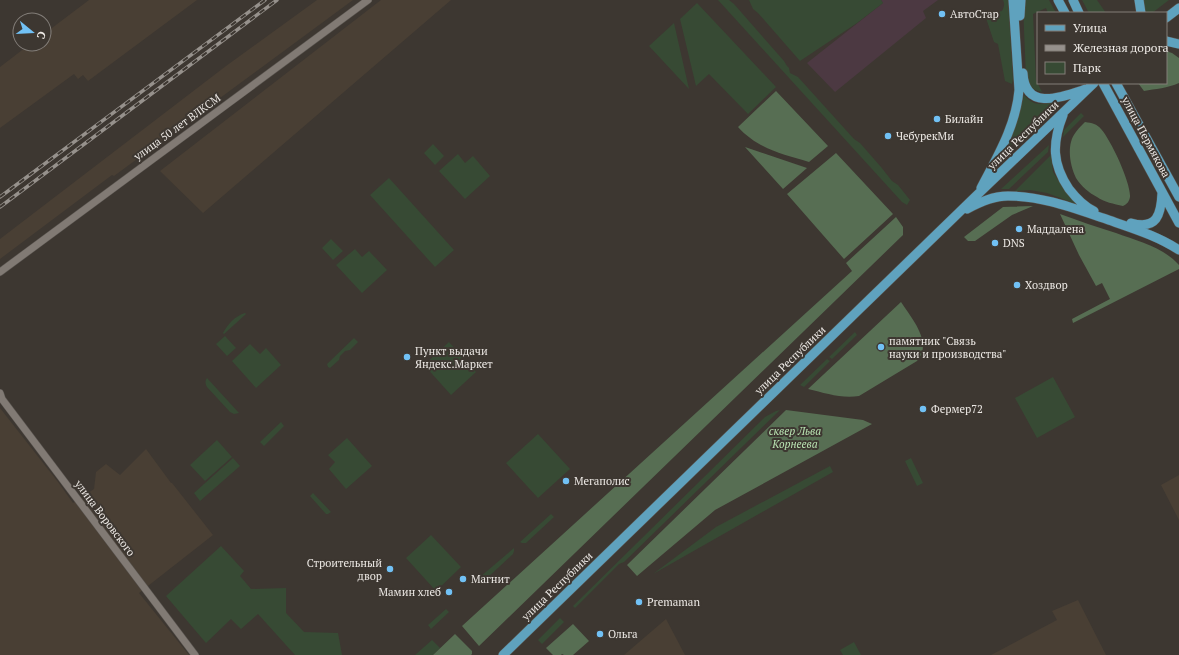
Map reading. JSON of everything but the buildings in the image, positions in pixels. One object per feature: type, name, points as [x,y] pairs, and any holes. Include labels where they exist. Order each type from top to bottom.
[{"type":"main road","points":[[977,195],[1005,141],[1012,125],[1018,104],[1019,90],[1013,0]]},
{"type":"main road","points":[[1021,0],[1020,7],[1024,81],[1026,89],[1030,94],[1043,98],[1060,97],[1092,85]]},
{"type":"main road","points":[[1058,0],[1064,12]]},
{"type":"main road","points":[[1073,0],[1079,12]]},
{"type":"main road","points":[[1139,0],[1141,12]]},
{"type":"main road","points":[[1167,17],[1179,8]]},
{"type":"main road","points":[[1167,41],[1179,44]]},
{"type":"main road","name":"улица Пермякова","points":[[1104,84],[1179,223]]},
{"type":"main road","name":"улица Пермякова","points":[[1117,84],[1178,192]]},
{"type":"main road","name":"улица Республики","points":[[503,655],[1092,85]]},
{"type":"main road","points":[[1063,114],[1056,137],[1055,148],[1057,165],[1064,182],[1081,203],[1088,208],[1104,214],[1133,224],[1142,225],[1149,224],[1159,215],[1162,207],[1162,193]]},
{"type":"main road","points":[[960,212],[986,200],[1006,196],[1033,197],[1055,202],[1150,235],[1169,243],[1179,250]]},
{"type":"street","name":"улица 50 лет ВЛКСМ","points":[[0,272],[368,0]]},
{"type":"street","name":"улица Воровского","points":[[0,393],[2,399],[195,655]]},
{"type":"shaded area","points":[[89,0],[197,0],[88,81],[83,75],[78,79],[74,74],[0,128],[0,67],[20,52],[52,52],[52,28]]},
{"type":"shaded area","points":[[317,0],[353,0],[114,176],[112,175],[0,259],[0,239],[226,66]]},
{"type":"shaded area","points":[[381,0],[451,0],[203,213],[160,171]]},
{"type":"shaded area","points":[[881,0],[938,0],[923,11],[926,18],[835,92],[807,63],[883,3]]},
{"type":"shaded area","points":[[0,408],[73,503],[94,489],[96,472],[106,464],[120,475],[146,449],[213,535],[139,593],[189,655],[0,655]]},
{"type":"shaded area","points":[[1179,475],[1179,520],[1161,485]]},
{"type":"shaded area","points":[[1078,600],[1106,655],[991,655],[1057,620],[1052,611]]},
{"type":"shaded area","points":[[666,619],[685,655],[624,655]]},
{"type":"green space","points":[[718,0],[729,0],[734,4],[784,61],[789,68],[790,73],[798,77],[854,139],[860,143],[892,181],[898,185],[910,200],[907,205],[902,202]]},
{"type":"green space","points":[[749,0],[881,0],[883,3],[857,23],[800,61],[753,9]]},
{"type":"green space","points":[[1003,0],[1008,0],[1013,79],[1012,84],[1005,81],[998,44],[994,42],[985,15],[993,11],[1002,11],[1004,6]]},
{"type":"green space","points":[[1023,0],[1049,0],[1055,12],[1048,12],[1046,8],[1033,14],[1036,80],[1042,92],[1032,89],[1026,78]]},
{"type":"green space","points":[[1082,0],[1097,0],[1105,12],[1088,12]]},
{"type":"green space","points":[[1143,0],[1169,0],[1153,12],[1146,12]]},
{"type":"green space","points":[[697,3],[776,87],[748,114],[709,74],[696,86],[680,19]]},
{"type":"green space","points":[[674,23],[689,89],[649,46]]},
{"type":"green space","points":[[1167,51],[1179,58],[1179,83],[1144,91],[1139,84],[1167,84]]},
{"type":"green space","points":[[776,91],[828,146],[809,162],[762,146],[738,127]]},
{"type":"green space","points":[[1024,95],[1031,101],[1038,104],[1056,102],[1005,151],[1018,117]]},
{"type":"green space","points":[[1081,113],[1084,116],[1063,137],[1064,130]]},
{"type":"green space","points":[[1085,122],[1094,124],[1101,129],[1110,142],[1120,162],[1127,182],[1130,197],[1128,203],[1123,206],[1100,199],[1088,191],[1076,178],[1070,160],[1070,146],[1078,129]]},
{"type":"green space","points":[[433,144],[444,156],[435,165],[424,153]]},
{"type":"green space","points":[[1049,145],[1048,152],[1009,189],[1001,189]]},
{"type":"green space","points":[[745,147],[807,168],[783,189]]},
{"type":"green space","points":[[836,153],[893,214],[844,259],[787,194]]},
{"type":"green space","points":[[458,154],[465,163],[473,156],[490,176],[465,199],[439,171]]},
{"type":"green space","points":[[1051,155],[1053,172],[1076,204],[1047,193],[1030,190],[1015,191]]},
{"type":"green space","points":[[389,178],[454,250],[435,267],[370,195]]},
{"type":"green space","points":[[1033,206],[1012,215],[975,241],[968,241],[964,237],[1003,207]]},
{"type":"green space","points":[[1060,214],[1150,245],[1173,259],[1179,265],[1179,269],[1073,323],[1072,319],[1110,299],[1102,283],[1096,286],[1079,255]]},
{"type":"green space","points":[[896,217],[903,227],[903,235],[479,646],[462,626],[852,271],[846,263]]},
{"type":"green space","points":[[331,239],[343,251],[333,260],[322,248]]},
{"type":"green space","points":[[355,249],[362,257],[369,251],[387,270],[362,293],[336,265]]},
{"type":"green space","name":"сквер Льва Корнеева","points":[[901,302],[917,326],[922,339],[922,353],[917,361],[859,396],[840,396],[808,389]]},
{"type":"green space","points":[[245,313],[246,314],[224,334],[223,333],[232,321]]},
{"type":"green space","points":[[855,332],[857,335],[832,359],[829,357]]},
{"type":"green space","points":[[225,336],[236,348],[227,356],[216,344]]},
{"type":"green space","points":[[354,338],[358,342],[350,350],[345,351],[340,356],[339,360],[330,368],[328,367],[327,364]]},
{"type":"green space","points":[[449,342],[476,372],[451,395],[424,365]]},
{"type":"green space","points":[[250,344],[260,354],[266,348],[281,365],[256,388],[232,361]]},
{"type":"green space","points":[[827,359],[830,361],[804,387],[800,385]]},
{"type":"green space","points":[[1053,377],[1075,417],[1037,438],[1015,398]]},
{"type":"green space","points":[[207,378],[239,413],[234,414],[230,412],[207,387]]},
{"type":"green space","points":[[780,410],[624,562],[619,564],[575,608],[573,606],[765,417]]},
{"type":"green space","name":"сквер Льва Корнеева","points":[[786,410],[863,420],[872,424],[715,510],[637,576],[627,565]]},
{"type":"green space","points":[[281,422],[284,426],[264,446],[260,442]]},
{"type":"green space","points":[[538,434],[570,469],[538,498],[506,463]]},
{"type":"green space","points":[[347,438],[372,466],[346,489],[329,469],[335,462],[328,455]]},
{"type":"green space","points":[[217,440],[232,457],[205,481],[190,465]]},
{"type":"green space","points":[[233,458],[240,466],[200,501],[194,493]]},
{"type":"green space","points":[[911,458],[923,483],[917,486],[905,461]]},
{"type":"green space","points":[[830,466],[833,472],[653,574],[716,527]]},
{"type":"green space","points":[[313,493],[331,512],[326,514],[310,496]]},
{"type":"green space","points":[[551,514],[554,517],[526,543],[520,542]]},
{"type":"green space","points":[[431,535],[461,567],[436,591],[406,558]]},
{"type":"green space","points":[[221,546],[244,571],[240,576],[251,589],[286,588],[286,613],[304,632],[338,633],[342,655],[295,655],[258,614],[241,629],[231,619],[206,643],[166,596]]},
{"type":"green space","points":[[514,548],[513,554],[484,581],[480,577]]},
{"type":"green space","points":[[446,609],[449,612],[431,629],[428,625]]},
{"type":"green space","points":[[560,618],[564,622],[542,644],[538,640]]},
{"type":"green space","points":[[573,624],[589,641],[573,655],[553,655],[546,648]]},
{"type":"green space","points":[[455,634],[472,651],[471,655],[433,655]]},
{"type":"green space","points":[[432,640],[440,648],[433,655],[415,655]]},
{"type":"green space","points":[[854,642],[861,655],[843,655],[840,650]]},
{"type":"railway","points":[[0,197],[265,0]]},
{"type":"railway","points":[[0,207],[277,0]]},
{"type":"place","name":"АвтоСтар","points":[[942,14]]},
{"type":"place","name":"Билайн","points":[[937,119]]},
{"type":"place","name":"ЧебурекМи","points":[[888,136]]},
{"type":"place","name":"Маддалена","points":[[1019,229]]},
{"type":"place","name":"DNS","points":[[995,243]]},
{"type":"place","name":"Хоздвор","points":[[1017,285]]},
{"type":"place","name":"памятник \"Связь науки и производства\"","points":[[881,347]]},
{"type":"place","name":"Пункт выдачи Яндекс.Маркет","points":[[407,357]]},
{"type":"place","name":"Фермер72","points":[[923,409]]},
{"type":"place","name":"Мегаполис","points":[[566,481]]},
{"type":"place","name":"Строительный двор","points":[[390,569]]},
{"type":"place","name":"Магнит","points":[[463,579]]},
{"type":"place","name":"Мамин хлеб","points":[[449,592]]},
{"type":"place","name":"Premaman","points":[[639,602]]},
{"type":"place","name":"Ольга","points":[[600,634]]}]
